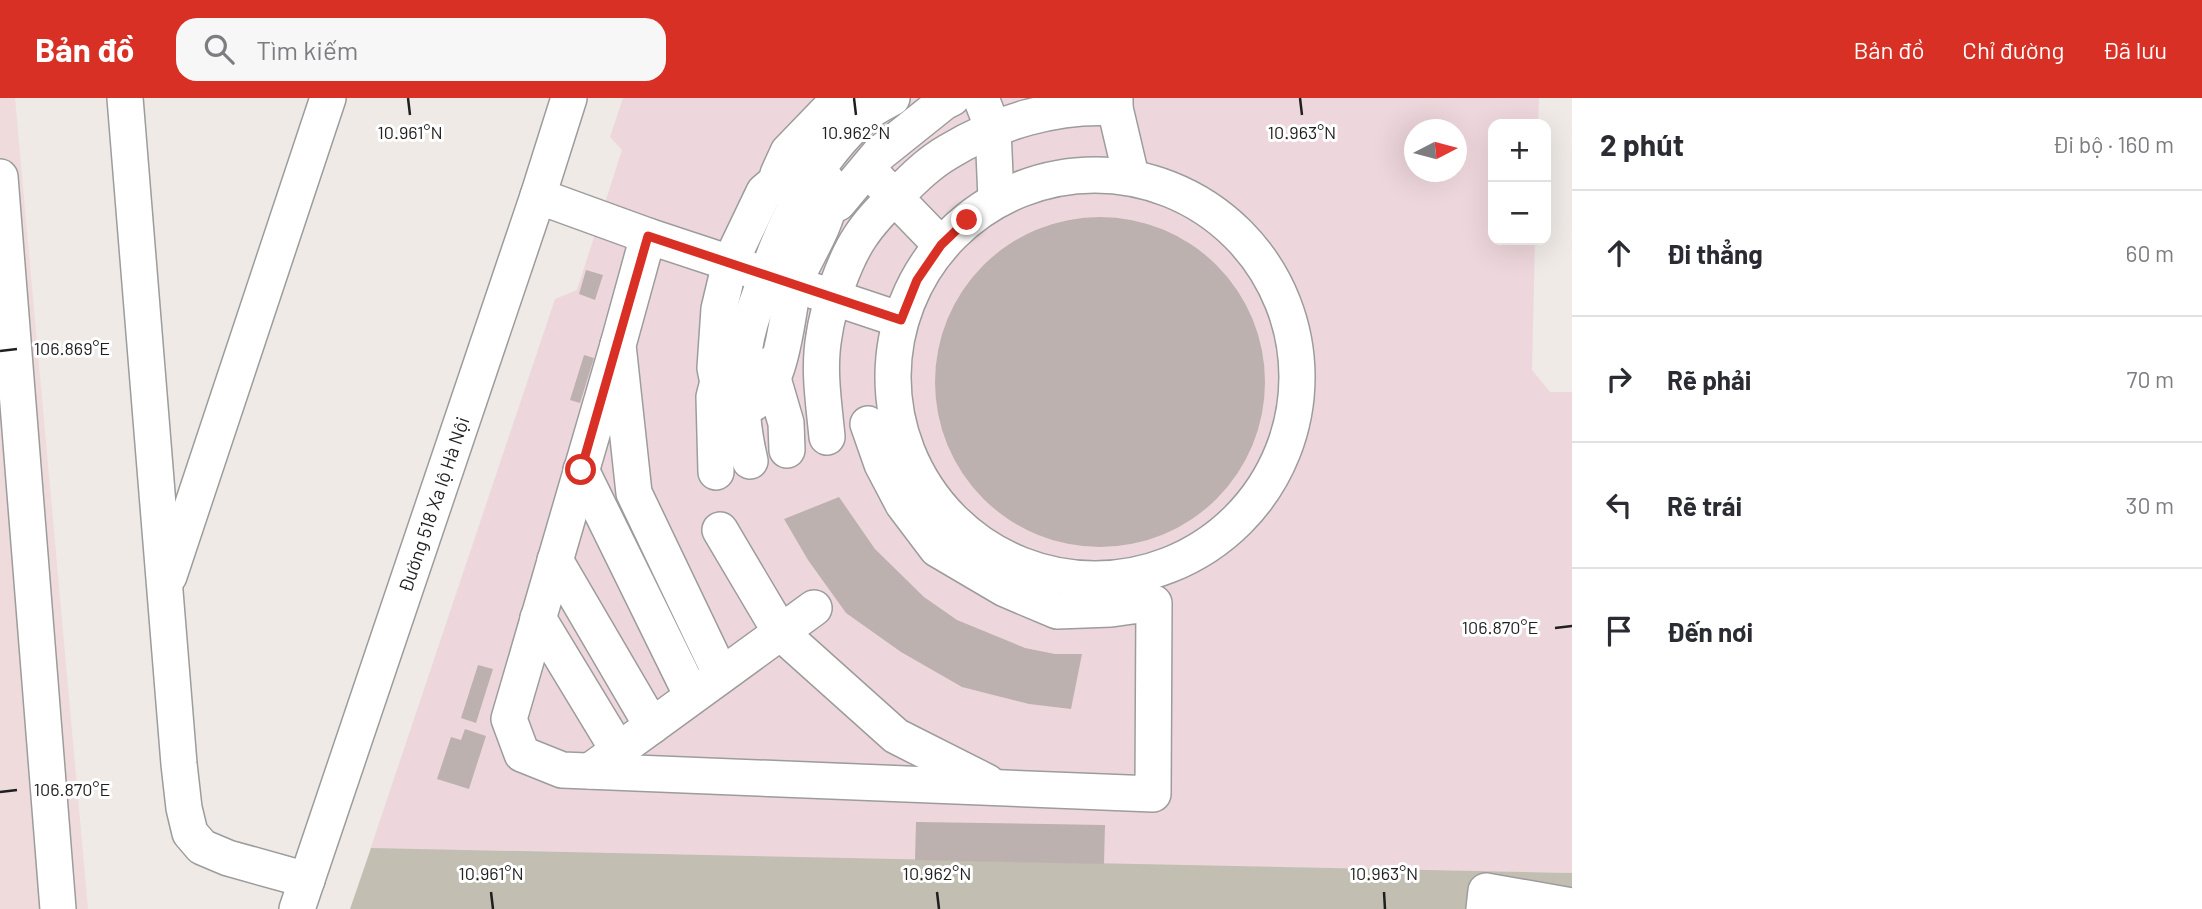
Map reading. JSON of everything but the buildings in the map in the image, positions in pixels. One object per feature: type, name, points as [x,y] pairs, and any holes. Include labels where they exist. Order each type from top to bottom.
[{"type":"street","points":[[125,98],[164,590],[183,797],[190,832],[202,847],[302,895]]},
{"type":"street","points":[[164,590],[328,98]]},
{"type":"street","name":"Đường 518 Xa lộ Hà Nội","points":[[302,895],[569,98]]},
{"type":"street","points":[[741,408],[752,406],[763,396],[786,339],[778,240],[785,195],[781,164],[788,152],[824,114],[866,113],[892,98]]},
{"type":"street","points":[[741,408],[728,396],[717,378],[715,368],[719,309],[730,263],[764,192],[785,195],[806,213],[820,212],[838,203],[880,154],[952,98]]},
{"type":"street","points":[[987,114],[1040,114],[1115,103],[1131,176]]},
{"type":"street","points":[[824,114],[867,169],[941,245]]},
{"type":"street","points":[[785,195],[815,171],[824,156],[824,114]]},
{"type":"street","points":[[827,437],[821,380],[824,336],[843,268],[860,237],[895,197],[946,153],[979,135],[987,114]]},
{"type":"street","points":[[987,114],[996,199]]},
{"type":"street","points":[[750,461],[741,408],[746,340],[751,319],[822,227],[832,200],[823,176],[815,171]]},
{"type":"street","points":[[648,236],[509,719],[522,754],[562,770],[1153,794],[1154,603],[1111,609],[1057,611],[1004,589],[937,548],[903,505],[882,464],[882,420],[893,383],[894,351],[901,320],[917,280],[941,245],[967,220],[996,199],[1039,181],[1084,173],[1131,176],[1190,197],[1240,235],[1276,286],[1280,298],[1295,346],[1295,409],[1276,469],[1239,520],[1189,557],[1130,578],[1067,578],[1008,560],[956,524],[918,475],[882,420]]},
{"type":"street","points":[[0,177],[58,909]]},
{"type":"street","points":[[538,196],[648,236],[901,320]]},
{"type":"street","points":[[787,450],[786,423],[764,353],[756,343],[746,340],[730,352],[717,378],[703,476],[750,461],[787,450],[882,420]]},
{"type":"street","points":[[618,345],[634,493],[721,675]]},
{"type":"street","points":[[581,470],[692,696]]},
{"type":"street","points":[[720,530],[781,633],[896,736],[1000,788]]},
{"type":"street","points":[[555,560],[652,726]]},
{"type":"street","points":[[590,771],[814,608]]},
{"type":"street","points":[[538,618],[618,750]]},
{"type":"street","points":[[1483,909],[1486,891],[1572,906]]},
{"type":"shaded area","points":[[0,98],[15,98],[88,909],[0,909]]},
{"type":"shaded area","points":[[623,98],[1539,98],[1538,119],[1488,119],[1488,245],[1535,245],[1532,370],[1550,392],[1572,392],[1572,873],[370,850],[555,299],[577,290],[622,150],[610,137]]},
{"type":"shaded area","points":[[371,848],[1572,873],[1572,909],[350,909]]},
{"type":"route","points":[[581,470],[648,236],[901,320],[917,280],[941,245],[967,220]]}]
